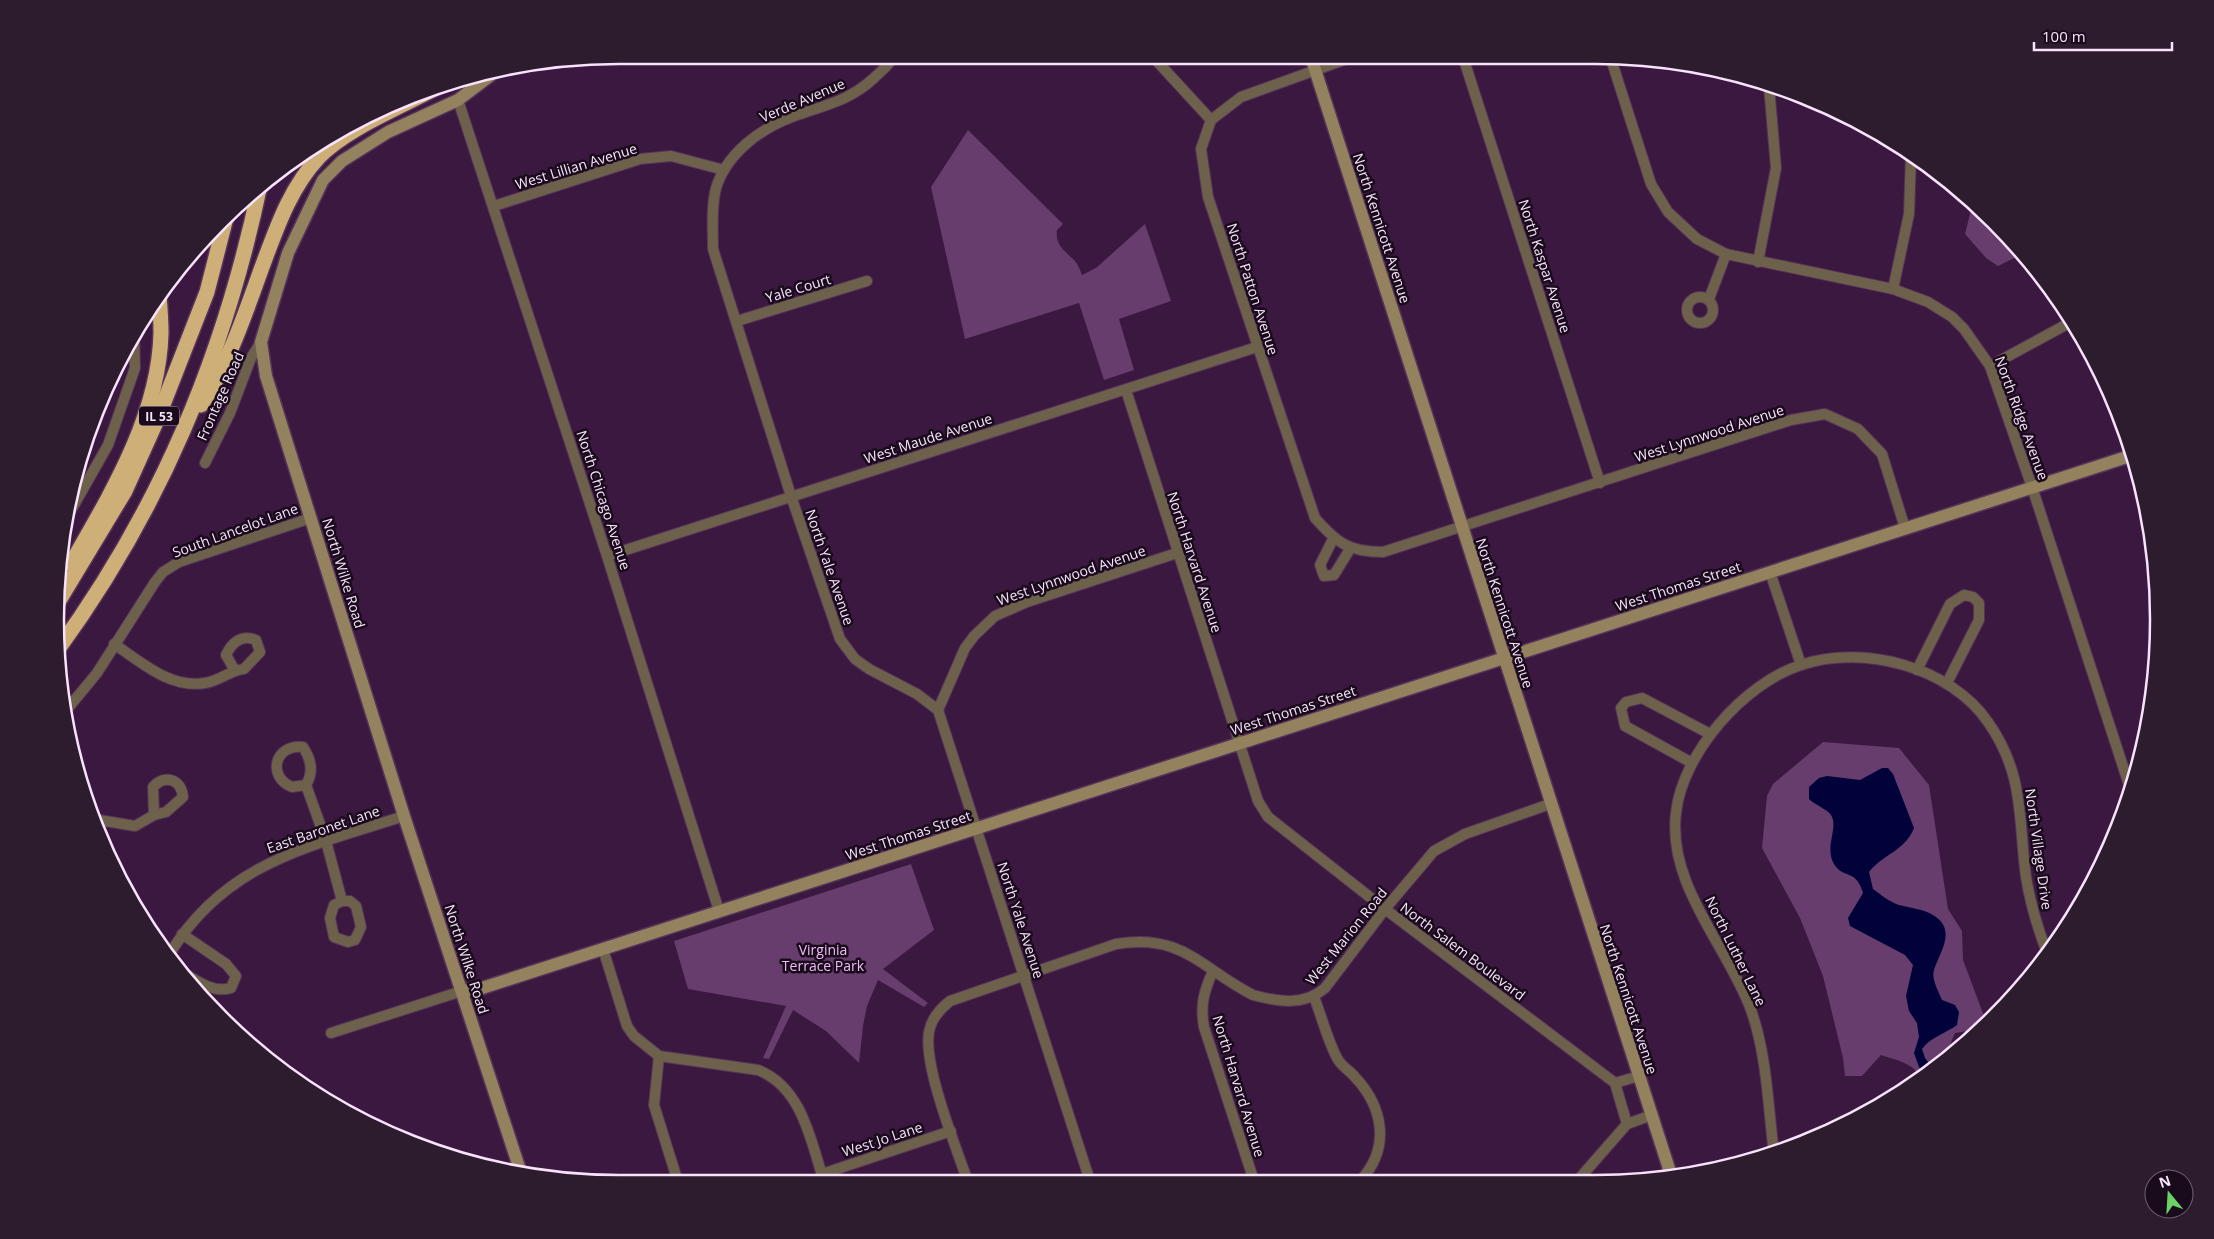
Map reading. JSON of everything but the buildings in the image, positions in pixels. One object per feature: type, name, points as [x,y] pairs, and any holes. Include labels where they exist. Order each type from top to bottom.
[{"type":"highway","points":[[184,431],[214,386],[242,324],[278,224],[296,185],[320,155],[348,135]]},
{"type":"highway","name":"IL 53","points":[[65,640],[105,582],[160,482],[184,431],[232,302],[257,199]]},
{"type":"highway","name":"IL 53","points":[[65,591],[125,491],[157,420],[207,292],[222,232]]},
{"type":"highway","points":[[67,569],[111,491],[143,420],[155,377],[161,334],[160,307]]},
{"type":"street","name":"Verde Avenue","points":[[724,170],[746,143],[764,129],[792,117],[834,104],[860,91],[887,64]]},
{"type":"street","points":[[1160,64],[1211,120],[1241,97],[1311,64]]},
{"type":"street","name":"North Kennicott Avenue","points":[[1313,64],[1550,804],[1669,1170]]},
{"type":"street","name":"North Kaspar Avenue","points":[[1465,64],[1600,483]]},
{"type":"street","name":"North Ridge Avenue","points":[[1613,65],[1651,184],[1660,200],[1679,224],[1697,239],[1726,254],[1893,289],[1928,302],[1952,317],[1980,350],[1990,366],[2032,487],[2127,778]]},
{"type":"street","name":"North Wilke Road","points":[[483,81],[458,100],[388,132],[342,161],[323,180],[288,253],[261,342],[266,376],[404,816],[519,1166]]},
{"type":"street","points":[[1758,262],[1776,168],[1770,92]]},
{"type":"street","name":"North Chicago Avenue","points":[[458,100],[607,556],[719,911]]},
{"type":"street","name":"North Patton Avenue","points":[[1211,120],[1201,149],[1208,197],[1315,518],[1333,539],[1350,549],[1383,552],[1461,527]]},
{"type":"street","name":"West Lillian Avenue","points":[[494,206],[640,159],[671,156],[724,170]]},
{"type":"street","points":[[1893,289],[1909,214],[1911,163]]},
{"type":"street","name":"North Yale Avenue","points":[[724,170],[716,188],[713,208],[713,249],[791,496],[840,639],[855,659],[869,669],[917,694],[938,710],[1088,1175]]},
{"type":"street","points":[[1709,299],[1726,254]]},
{"type":"street","name":"Yale Court","points":[[736,321],[867,281]]},
{"type":"street","points":[[1990,366],[2066,325]]},
{"type":"street","name":"Frontage Road","points":[[205,463],[230,413],[251,358],[261,342]]},
{"type":"street","name":"West Maude Avenue","points":[[607,556],[1257,347]]},
{"type":"street","points":[[77,500],[108,445],[135,368],[134,349]]},
{"type":"street","name":"North Harvard Avenue","points":[[1126,390],[1239,743]]},
{"type":"street","name":"West Lynnwood Avenue","points":[[1461,527],[1791,420],[1825,414],[1858,429],[1882,454],[1905,528]]},
{"type":"street","name":"West Thomas Street","points":[[462,991],[479,989],[2126,457]]},
{"type":"street","name":"South Lancelot Lane","points":[[71,705],[97,672],[163,572],[179,562],[311,518]]},
{"type":"street","points":[[1333,539],[1320,565],[1324,576],[1334,575],[1350,549]]},
{"type":"street","name":"West Lynnwood Avenue","points":[[938,710],[965,648],[974,636],[996,616],[1027,602],[1177,553]]},
{"type":"street","points":[[1770,572],[1801,664]]},
{"type":"street","points":[[1916,670],[1950,604],[1964,595],[1973,597],[1979,603],[1979,620],[1947,683]]},
{"type":"street","points":[[114,644],[173,681],[190,684],[205,683],[219,680],[234,669]]},
{"type":"street","name":"North Village Drive","points":[[1801,664],[1854,658],[1875,660],[1916,670],[1947,683],[1976,707],[1987,720],[2013,772],[2022,817],[2029,892],[2045,945]]},
{"type":"street","name":"North Luther Lane","points":[[1773,1146],[1762,1055],[1756,1025],[1734,972],[1698,908],[1678,850],[1675,815],[1683,782],[1710,734],[1754,691],[1801,664]]},
{"type":"street","points":[[1692,763],[1626,726],[1621,708],[1626,702],[1642,698],[1710,734]]},
{"type":"street","name":"North Salem Boulevard","points":[[1239,743],[1258,801],[1268,817],[1385,909],[1616,1083]]},
{"type":"street","points":[[306,785],[326,841],[342,901]]},
{"type":"street","name":"West Marion Road","points":[[951,1131],[929,1059],[928,1040],[929,1030],[938,1011],[950,1001],[1116,944],[1137,940],[1171,945],[1243,990],[1268,999],[1304,1001],[1314,997],[1325,988],[1385,909],[1434,851],[1465,834],[1550,804]]},
{"type":"street","points":[[102,821],[135,826],[154,815]]},
{"type":"street","name":"East Baronet Lane","points":[[173,949],[182,934],[215,898],[240,878],[291,853],[404,816]]},
{"type":"street","points":[[182,934],[226,964],[236,976],[231,988],[222,991],[213,990],[198,981]]},
{"type":"street","points":[[602,949],[627,1026],[634,1036],[659,1056],[758,1070],[770,1075],[793,1097],[822,1175]]},
{"type":"street","name":"North Harvard Avenue","points":[[1213,971],[1201,1004],[1204,1026],[1252,1175]]},
{"type":"street","points":[[331,1033],[462,991]]},
{"type":"street","points":[[1314,997],[1338,1060],[1365,1090],[1379,1117],[1381,1130],[1378,1145],[1369,1171],[1365,1175]]},
{"type":"street","points":[[659,1056],[654,1105],[676,1175]]},
{"type":"street","points":[[1628,1124],[1616,1083],[1639,1076]]},
{"type":"street","points":[[1582,1175],[1628,1124],[1652,1115]]},
{"type":"street","points":[[951,1131],[966,1175]]},
{"type":"street","name":"West Jo Lane","points":[[831,1175],[951,1131]]},
{"type":"green space","points":[[968,130],[1063,224],[1057,230],[1057,240],[1061,247],[1077,263],[1082,275],[1096,268],[1145,224],[1171,301],[1119,319],[1134,370],[1104,380],[1079,303],[965,339],[931,187]]},
{"type":"green space","points":[[1971,211],[2015,257],[1998,266],[1986,258],[1965,234]]},
{"type":"green space","points":[[1823,742],[1899,748],[1929,785],[1948,909],[1962,931],[1963,960],[1984,1015],[1967,1031],[1955,1033],[1949,1047],[1916,1072],[1910,1066],[1881,1055],[1862,1076],[1845,1076],[1843,1058],[1823,976],[1800,918],[1762,848],[1767,796],[1773,784]]},
{"type":"green space","name":"Virginia Terrace Park","points":[[911,864],[934,930],[883,969],[928,1003],[924,1007],[878,980],[867,1006],[859,1063],[826,1031],[793,1010],[769,1059],[763,1058],[786,1006],[688,989],[674,941]]},
{"type":"shaded area","points":[[1882,768],[1888,768],[1893,774],[1914,828],[1905,842],[1869,872],[1873,889],[1896,904],[1925,911],[1933,915],[1940,921],[1946,935],[1933,974],[1942,1000],[1955,1005],[1959,1012],[1957,1025],[1925,1045],[1922,1049],[1929,1063],[1921,1069],[1914,1053],[1919,1037],[1917,1023],[1909,1011],[1906,996],[1913,965],[1905,955],[1850,926],[1848,918],[1863,893],[1857,880],[1838,869],[1831,858],[1833,820],[1831,815],[1809,799],[1809,787],[1819,778],[1827,776],[1860,780]]}]
